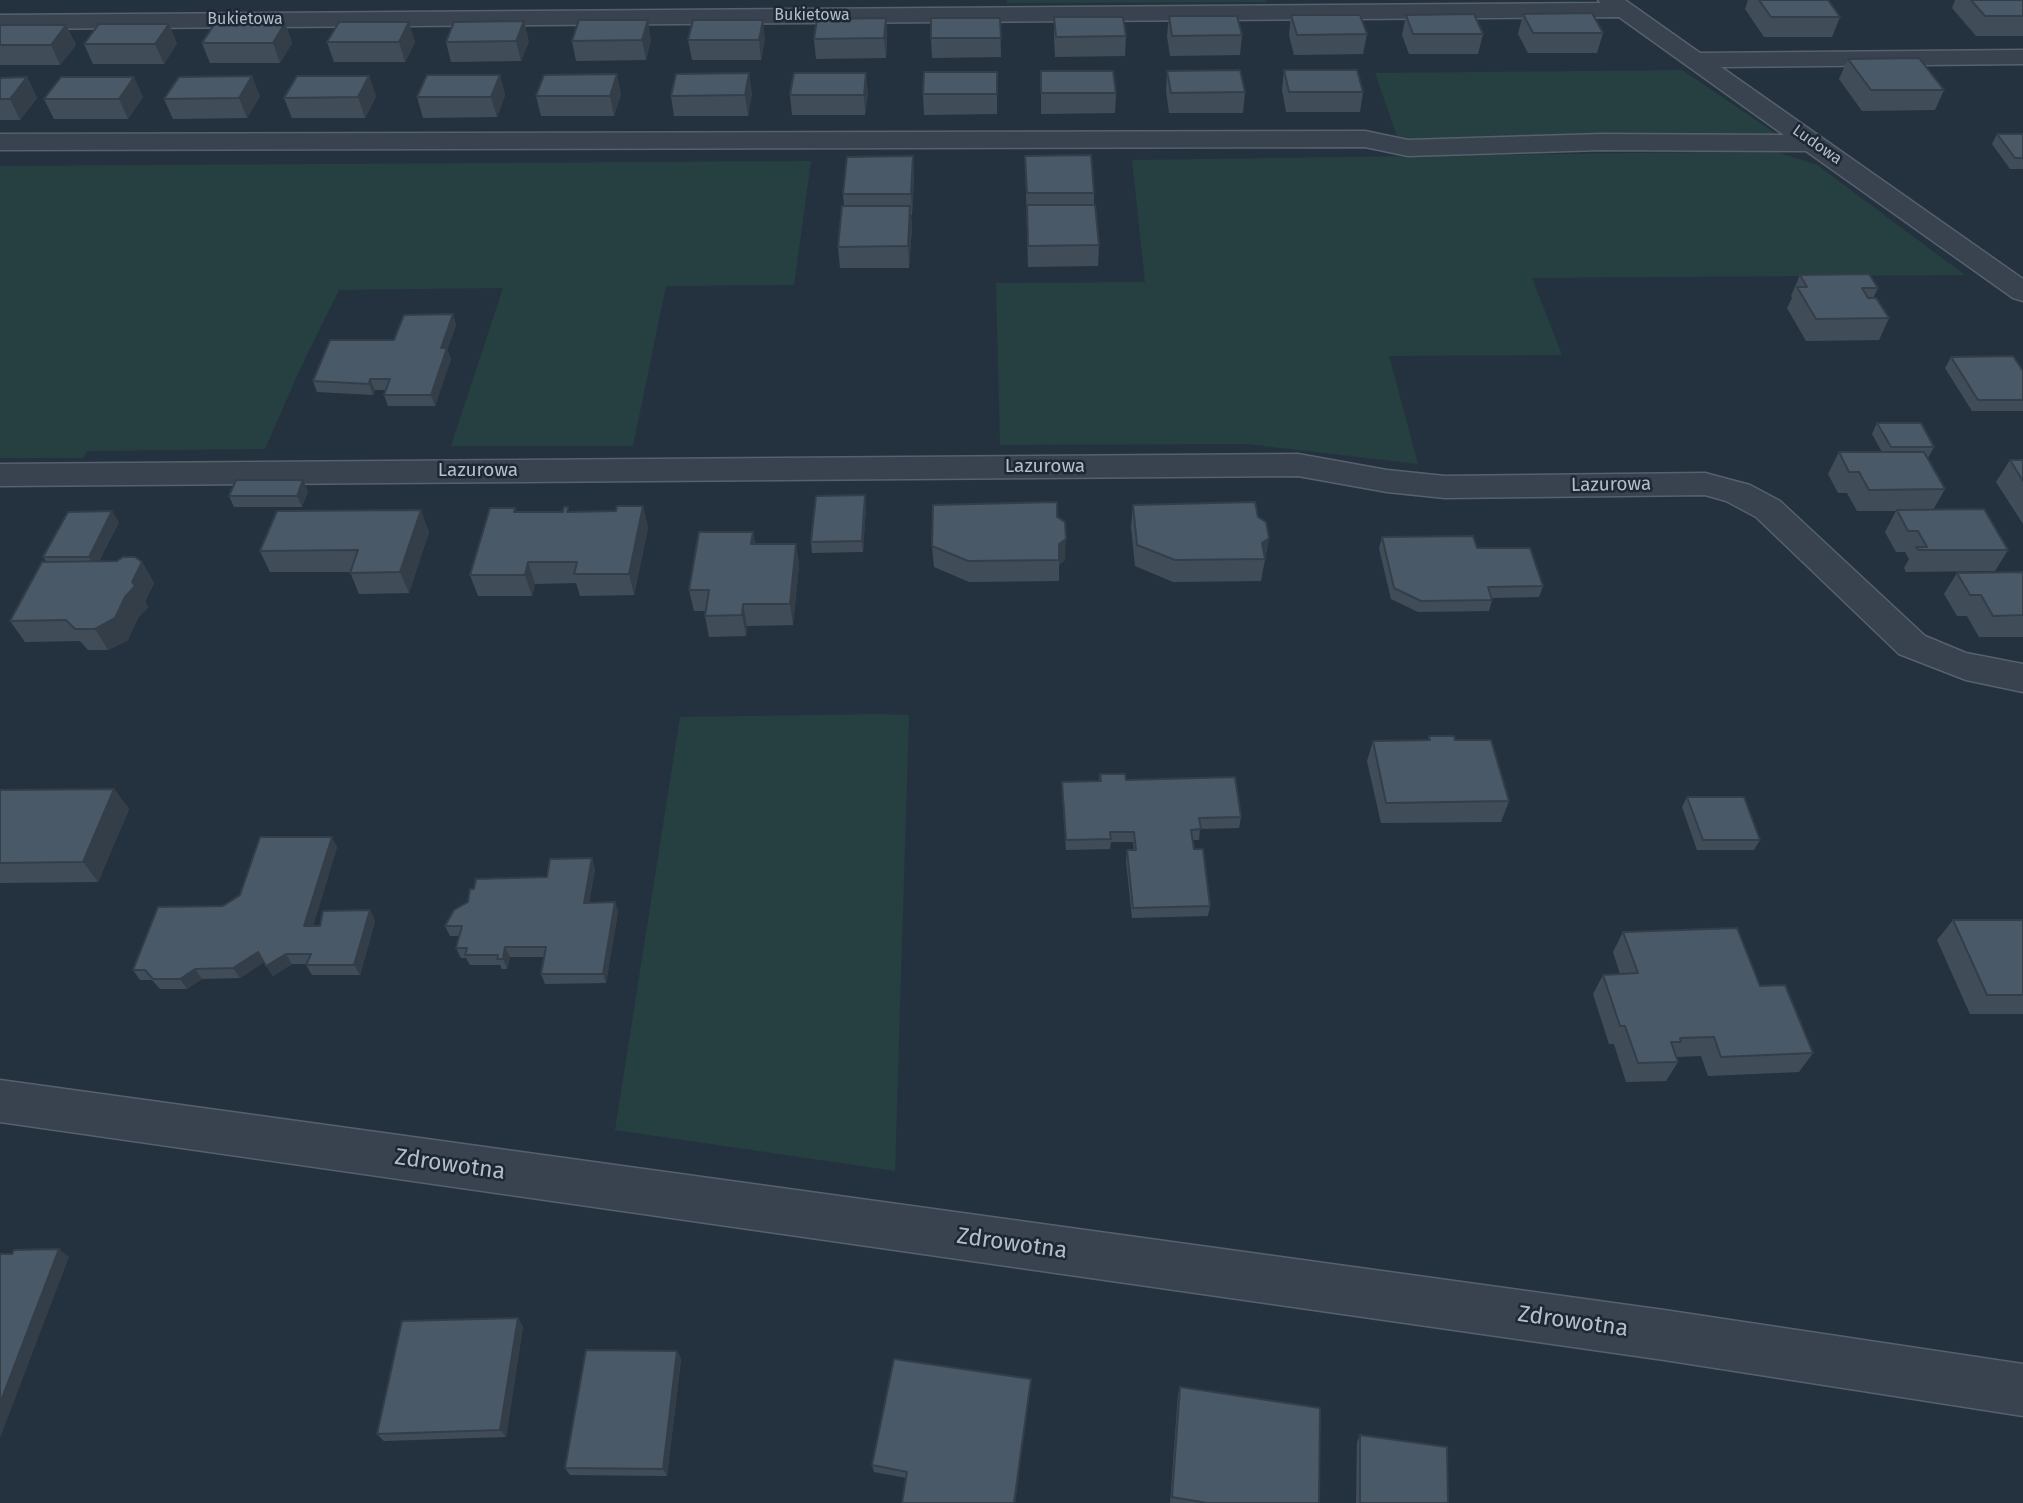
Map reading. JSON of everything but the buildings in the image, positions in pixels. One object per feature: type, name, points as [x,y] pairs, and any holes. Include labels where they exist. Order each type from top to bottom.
[{"type":"street","name":"Bukietowa","points":[[0,22],[1617,5]]},
{"type":"street","name":"Ludowa","points":[[1617,5],[2023,292]]},
{"type":"street","points":[[1695,60],[2023,57]]},
{"type":"street","points":[[0,142],[1365,139],[1408,148],[1601,142],[1815,143]]},
{"type":"street","name":"Lazurowa","points":[[0,475],[1298,465],[1387,481],[1445,486],[1705,484],[1729,488],[1768,509],[1912,645],[1941,660],[1973,671],[2023,678]]},
{"type":"street","name":"Zdrowotna","points":[[0,1101],[1664,1335],[2023,1390]]},
{"type":"green space","points":[[1007,0],[1266,0],[1267,2],[1007,3]]},
{"type":"green space","points":[[1682,70],[1778,135],[1589,133],[1399,142],[1375,73]]},
{"type":"green space","points":[[1774,151],[1817,165],[1965,275],[1532,278],[1562,355],[1389,356],[1418,464],[1247,444],[1000,445],[996,283],[1145,282],[1132,160]]},
{"type":"green space","points":[[811,161],[794,285],[666,286],[633,446],[451,446],[503,288],[339,290],[265,449],[87,451],[83,458],[0,458],[0,166]]},
{"type":"green space","points":[[909,715],[895,1171],[615,1130],[680,717]]}]
